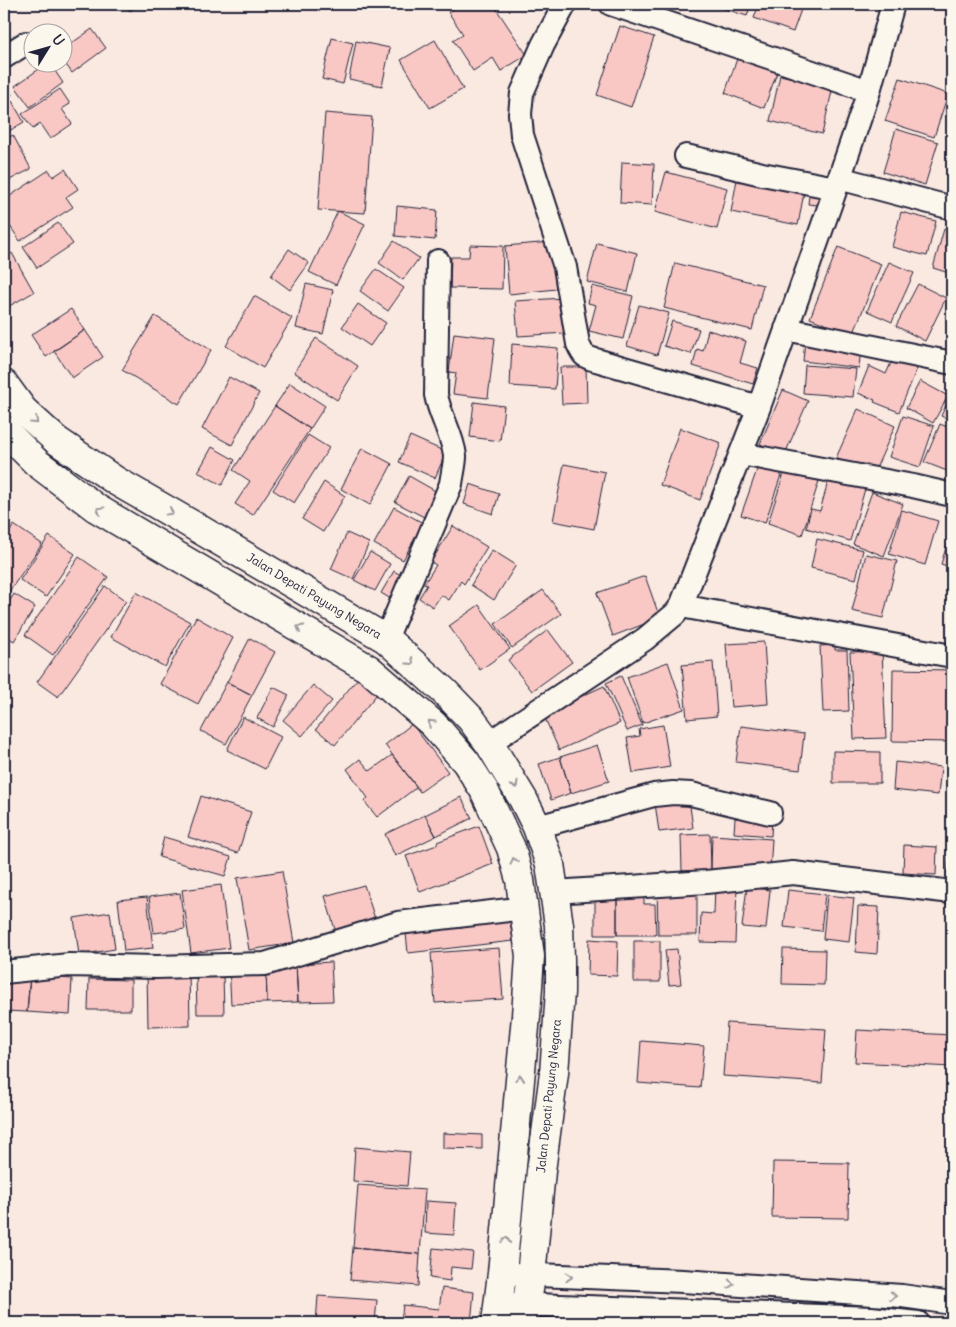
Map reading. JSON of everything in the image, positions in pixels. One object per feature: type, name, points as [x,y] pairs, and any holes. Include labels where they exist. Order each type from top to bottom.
[{"type":"highway","name":"Jalan Depati Payung Negara","points":[[4,384],[23,410],[56,440],[116,481],[190,522],[386,639],[445,692],[471,719],[511,778],[537,827],[550,864],[559,925],[560,992],[554,1073],[525,1314]]},
{"type":"highway","points":[[4,430],[37,463],[96,508],[369,669],[433,724],[466,762],[484,790],[511,848],[520,880],[530,956],[497,1313]]},
{"type":"street","points":[[565,4],[543,45],[522,93],[520,114],[522,135],[565,267],[578,344],[586,357],[759,407]]},
{"type":"street","points":[[611,4],[869,91]]},
{"type":"street","points":[[489,743],[645,640],[675,614],[681,606],[759,407],[869,91],[893,4]]},
{"type":"street","points":[[4,57],[22,46]]},
{"type":"street","points":[[686,156],[762,174],[837,183],[952,208]]},
{"type":"street","points":[[386,639],[451,484],[455,458],[453,444],[439,409],[436,395],[438,261]]},
{"type":"street","points":[[786,329],[952,363]]},
{"type":"street","points":[[741,454],[952,495]]},
{"type":"street","points":[[681,606],[952,656]]},
{"type":"street","points":[[537,827],[654,794],[691,794],[770,813]]},
{"type":"street","points":[[554,892],[793,874],[952,892]]},
{"type":"street","points":[[4,972],[69,965],[157,967],[265,964],[398,924],[524,908]]},
{"type":"street","points":[[502,1274],[683,1281],[902,1296],[952,1303]]},
{"type":"street","points":[[497,1313],[872,1318],[918,1323]]},
{"type":"building","points":[[125,4],[140,4],[130,11]]},
{"type":"building","points":[[461,4],[493,4],[527,55],[501,71],[493,58],[473,71],[453,40],[463,34],[448,12]]},
{"type":"building","points":[[716,4],[751,4],[747,16],[716,6]]},
{"type":"building","points":[[759,4],[803,4],[793,32],[754,18]]},
{"type":"building","points":[[620,26],[654,37],[631,107],[597,95]]},
{"type":"building","points":[[92,29],[106,48],[72,73],[72,43]]},
{"type":"building","points":[[332,38],[353,43],[343,84],[322,79]]},
{"type":"building","points":[[435,40],[463,89],[430,108],[401,60]]},
{"type":"building","points":[[356,41],[390,48],[382,86],[349,79]]},
{"type":"building","points":[[738,56],[778,70],[764,108],[725,93]]},
{"type":"building","points":[[35,72],[56,72],[63,83],[30,107],[15,86]]},
{"type":"building","points":[[780,75],[833,87],[822,134],[770,121]]},
{"type":"building","points":[[900,78],[948,94],[934,137],[885,121]]},
{"type":"building","points":[[4,83],[12,95],[4,100]]},
{"type":"building","points":[[60,89],[70,104],[62,109],[72,124],[50,139],[40,124],[33,129],[22,114]]},
{"type":"building","points":[[12,101],[24,122],[4,134],[4,106]]},
{"type":"building","points":[[325,113],[372,117],[365,213],[318,210]]},
{"type":"building","points":[[896,129],[938,142],[925,185],[883,172]]},
{"type":"building","points":[[13,135],[31,169],[4,183],[4,140]]},
{"type":"building","points":[[622,162],[654,164],[652,205],[620,203]]},
{"type":"building","points":[[65,169],[78,189],[66,197],[73,207],[20,241],[4,217],[4,200],[49,170],[53,177]]},
{"type":"building","points":[[666,172],[727,188],[717,229],[655,212]]},
{"type":"building","points":[[738,174],[805,187],[798,225],[731,212]]},
{"type":"building","points":[[810,188],[828,190],[826,206],[808,204]]},
{"type":"building","points":[[397,206],[437,210],[435,240],[395,236]]},
{"type":"building","points":[[338,211],[365,224],[336,285],[309,272]]},
{"type":"building","points":[[901,212],[936,221],[927,256],[892,247]]},
{"type":"building","points":[[58,223],[73,244],[37,268],[23,247]]},
{"type":"building","points":[[944,229],[952,231],[952,274],[933,268]]},
{"type":"building","points":[[394,241],[419,258],[403,280],[379,263]]},
{"type":"building","points":[[551,242],[556,289],[509,294],[505,246]]},
{"type":"building","points":[[597,243],[637,253],[628,292],[587,282]]},
{"type":"building","points":[[470,245],[503,246],[502,289],[450,288],[451,257],[469,257]]},
{"type":"building","points":[[838,247],[881,264],[853,335],[810,318]]},
{"type":"building","points":[[289,249],[309,263],[290,290],[271,276]]},
{"type":"building","points":[[12,253],[34,292],[4,309],[4,258]]},
{"type":"building","points":[[889,262],[914,273],[892,322],[867,311]]},
{"type":"building","points":[[675,263],[763,285],[752,330],[664,308]]},
{"type":"building","points":[[376,269],[404,288],[388,311],[360,291]]},
{"type":"building","points":[[306,284],[333,290],[323,334],[296,328]]},
{"type":"building","points":[[918,284],[946,298],[925,341],[896,326]]},
{"type":"building","points":[[592,286],[633,296],[623,339],[589,331],[596,305],[588,303]]},
{"type":"building","points":[[254,296],[292,318],[263,368],[226,346]]},
{"type":"building","points":[[563,298],[566,333],[518,336],[515,301]]},
{"type":"building","points":[[358,304],[386,323],[370,346],[342,327]]},
{"type":"building","points":[[639,305],[669,313],[657,355],[627,346]]},
{"type":"building","points":[[71,309],[85,330],[46,357],[31,335]]},
{"type":"building","points":[[155,316],[211,350],[179,404],[122,370]]},
{"type":"building","points":[[672,321],[699,329],[691,354],[664,346]]},
{"type":"building","points":[[85,330],[103,357],[72,378],[54,351]]},
{"type":"building","points":[[708,330],[746,341],[740,363],[758,368],[753,384],[693,366],[697,349],[703,351]]},
{"type":"building","points":[[454,333],[495,338],[488,398],[453,394],[456,373],[449,372]]},
{"type":"building","points":[[316,338],[358,366],[337,400],[294,372]]},
{"type":"building","points":[[805,340],[861,347],[859,368],[803,361]]},
{"type":"building","points":[[512,344],[558,348],[555,389],[510,386]]},
{"type":"building","points":[[894,356],[918,366],[899,412],[858,393],[869,366],[886,374]]},
{"type":"building","points":[[805,365],[856,369],[853,397],[803,393]]},
{"type":"building","points":[[560,367],[586,367],[587,403],[562,404]]},
{"type":"building","points":[[229,377],[259,393],[232,445],[202,429]]},
{"type":"building","points":[[920,381],[948,396],[933,423],[906,408]]},
{"type":"building","points":[[290,383],[325,406],[310,429],[275,406]]},
{"type":"building","points":[[783,390],[808,401],[785,454],[760,444]]},
{"type":"building","points":[[952,392],[952,421],[941,416]]},
{"type":"building","points":[[474,402],[504,406],[500,441],[470,437]]},
{"type":"building","points":[[275,406],[310,429],[253,515],[235,504],[250,481],[233,470]]},
{"type":"building","points":[[858,409],[895,426],[873,475],[836,458]]},
{"type":"building","points":[[903,416],[934,426],[920,467],[889,457]]},
{"type":"building","points":[[940,424],[952,429],[952,473],[924,462]]},
{"type":"building","points":[[680,428],[721,443],[700,500],[660,485]]},
{"type":"building","points":[[308,435],[329,448],[294,503],[273,490]]},
{"type":"building","points":[[410,436],[446,452],[435,478],[399,462]]},
{"type":"building","points":[[212,447],[235,460],[222,485],[198,472]]},
{"type":"building","points":[[362,448],[392,464],[370,505],[341,489]]},
{"type":"building","points":[[564,464],[605,472],[594,529],[553,521]]},
{"type":"building","points":[[759,464],[782,472],[765,523],[741,515]]},
{"type":"building","points":[[785,470],[819,481],[802,535],[768,523]]},
{"type":"building","points":[[409,476],[439,493],[426,518],[395,502]]},
{"type":"building","points":[[829,478],[865,489],[850,541],[806,528],[811,509],[820,511]]},
{"type":"building","points":[[324,482],[345,496],[323,532],[302,519]]},
{"type":"building","points":[[470,484],[499,494],[493,514],[464,504]]},
{"type":"building","points":[[872,492],[903,504],[884,556],[853,544]]},
{"type":"building","points":[[394,507],[423,523],[403,560],[374,544]]},
{"type":"building","points":[[902,510],[938,521],[925,565],[889,554]]},
{"type":"building","points":[[14,525],[42,544],[4,599],[4,540]]},
{"type":"building","points":[[453,526],[487,547],[464,584],[461,581],[449,600],[441,595],[433,607],[419,598],[427,585],[424,584],[436,565],[431,562]]},
{"type":"building","points":[[952,528],[952,568],[941,564]]},
{"type":"building","points":[[347,533],[369,543],[353,579],[331,569]]},
{"type":"building","points":[[49,536],[75,554],[46,597],[20,580]]},
{"type":"building","points":[[817,539],[863,550],[856,579],[811,568]]},
{"type":"building","points":[[492,550],[516,565],[494,600],[471,585]]},
{"type":"building","points":[[370,552],[390,564],[375,591],[354,580]]},
{"type":"building","points":[[866,554],[897,561],[883,618],[852,611]]},
{"type":"building","points":[[79,557],[108,577],[53,655],[25,635]]},
{"type":"building","points":[[394,571],[409,580],[396,602],[381,593]]},
{"type":"building","points":[[645,576],[660,618],[613,636],[597,593]]},
{"type":"building","points":[[105,586],[126,601],[58,697],[37,682]]},
{"type":"building","points":[[543,590],[561,614],[512,648],[495,624]]},
{"type":"building","points":[[136,592],[190,622],[165,667],[111,637]]},
{"type":"building","points":[[14,594],[35,607],[14,641],[4,635],[4,610]]},
{"type":"building","points":[[479,605],[510,649],[480,670],[449,626]]},
{"type":"building","points":[[196,617],[233,638],[198,704],[160,684]]},
{"type":"building","points":[[548,630],[572,662],[532,691],[508,660]]},
{"type":"building","points":[[250,638],[275,652],[252,695],[227,682]]},
{"type":"building","points":[[764,642],[768,704],[731,707],[726,644]]},
{"type":"building","points":[[835,645],[835,650],[847,650],[849,711],[823,712],[820,646]]},
{"type":"building","points":[[882,651],[886,738],[854,739],[850,652]]},
{"type":"building","points":[[668,662],[684,709],[643,723],[627,677]]},
{"type":"building","points":[[713,662],[717,716],[687,719],[682,665]]},
{"type":"building","points":[[893,669],[952,670],[951,742],[892,741]]},
{"type":"building","points":[[621,676],[642,725],[627,731],[606,683]]},
{"type":"building","points":[[358,678],[377,694],[335,745],[316,729]]},
{"type":"building","points":[[227,682],[252,695],[226,744],[201,731]]},
{"type":"building","points":[[313,685],[332,701],[302,736],[283,720]]},
{"type":"building","points":[[604,686],[620,723],[559,750],[543,714]]},
{"type":"building","points":[[273,687],[289,695],[273,727],[257,718]]},
{"type":"building","points":[[243,717],[281,737],[265,769],[227,750]]},
{"type":"building","points":[[412,724],[448,772],[420,792],[385,745]]},
{"type":"building","points":[[663,725],[670,767],[633,773],[627,738],[640,736],[639,729]]},
{"type":"building","points":[[741,726],[804,734],[800,770],[736,762]]},
{"type":"building","points":[[597,745],[609,781],[571,793],[560,757]]},
{"type":"building","points":[[833,751],[880,752],[880,783],[833,783]]},
{"type":"building","points":[[392,755],[417,787],[377,817],[364,801],[368,798],[347,769],[360,759],[370,771]]},
{"type":"building","points":[[560,757],[571,793],[551,800],[539,764]]},
{"type":"building","points":[[895,762],[941,767],[938,795],[893,790]]},
{"type":"building","points":[[201,796],[251,812],[238,853],[188,837]]},
{"type":"building","points":[[461,797],[472,818],[436,836],[425,815]]},
{"type":"building","points":[[689,799],[693,828],[659,832],[655,803]]},
{"type":"building","points":[[425,815],[436,836],[395,856],[385,834]]},
{"type":"building","points":[[735,818],[772,821],[771,836],[734,833]]},
{"type":"building","points":[[479,826],[493,864],[420,892],[406,856],[437,845],[437,842]]},
{"type":"building","points":[[710,834],[711,870],[682,871],[681,835]]},
{"type":"building","points":[[712,835],[772,839],[770,873],[711,870]]},
{"type":"building","points":[[164,837],[231,857],[225,876],[159,857]]},
{"type":"building","points":[[949,843],[952,843],[952,881],[947,881]]},
{"type":"building","points":[[904,845],[937,847],[936,875],[903,873]]},
{"type":"building","points":[[282,871],[294,943],[249,950],[237,878]]},
{"type":"building","points":[[221,885],[229,948],[191,953],[182,890]]},
{"type":"building","points":[[364,885],[376,922],[336,933],[325,896]]},
{"type":"building","points":[[715,885],[737,886],[735,943],[700,942],[701,913],[714,914]]},
{"type":"building","points":[[657,886],[697,886],[697,935],[658,935]]},
{"type":"building","points":[[747,887],[770,890],[766,929],[742,927]]},
{"type":"building","points":[[595,890],[617,890],[617,935],[595,935]]},
{"type":"building","points":[[617,890],[644,890],[644,904],[655,904],[656,935],[617,935]]},
{"type":"building","points":[[788,890],[825,894],[821,931],[784,927]]},
{"type":"building","points":[[180,893],[185,929],[154,933],[149,897]]},
{"type":"building","points":[[827,895],[854,898],[849,942],[823,939]]},
{"type":"building","points":[[147,897],[153,948],[124,951],[118,900]]},
{"type":"building","points":[[858,906],[879,907],[877,954],[856,952]]},
{"type":"building","points":[[110,912],[115,949],[79,955],[74,918]]},
{"type":"building","points":[[510,920],[513,941],[408,953],[406,933]]},
{"type":"building","points":[[589,939],[618,941],[617,976],[588,975]]},
{"type":"building","points":[[634,941],[660,941],[660,982],[634,982]]},
{"type":"building","points":[[499,948],[503,999],[435,1003],[431,953]]},
{"type":"building","points":[[677,949],[681,984],[669,985],[665,950]]},
{"type":"building","points":[[783,949],[825,950],[824,985],[782,984]]},
{"type":"building","points":[[331,962],[333,1001],[298,1002],[296,964]]},
{"type":"building","points":[[296,964],[298,1002],[267,1003],[266,965]]},
{"type":"building","points":[[266,965],[267,1003],[231,1004],[229,966]]},
{"type":"building","points":[[147,971],[189,971],[190,1026],[148,1027]]},
{"type":"building","points":[[223,974],[224,1014],[197,1014],[196,975]]},
{"type":"building","points":[[4,975],[30,976],[27,1012],[4,1011]]},
{"type":"building","points":[[30,976],[72,979],[70,1015],[27,1012]]},
{"type":"building","points":[[89,979],[131,980],[131,1010],[88,1010]]},
{"type":"building","points":[[727,1023],[826,1029],[822,1083],[723,1076]]},
{"type":"building","points":[[857,1030],[952,1035],[952,1067],[855,1062]]},
{"type":"building","points":[[641,1041],[704,1046],[700,1088],[638,1083]]},
{"type":"building","points":[[443,1133],[482,1135],[482,1149],[443,1148]]},
{"type":"building","points":[[355,1147],[410,1152],[407,1186],[353,1181]]},
{"type":"building","points":[[773,1162],[849,1163],[848,1218],[772,1217]]},
{"type":"building","points":[[358,1185],[425,1190],[420,1254],[353,1248]]},
{"type":"building","points":[[426,1201],[456,1203],[454,1235],[425,1233]]},
{"type":"building","points":[[353,1248],[420,1254],[418,1286],[350,1280]]},
{"type":"building","points":[[433,1248],[473,1252],[471,1269],[451,1267],[450,1281],[430,1278]]},
{"type":"building","points":[[442,1288],[474,1292],[471,1323],[401,1321],[403,1305],[439,1309]]},
{"type":"building","points":[[318,1296],[377,1300],[375,1323],[316,1323]]},
{"type":"building","points":[[562,1320],[588,1323],[562,1323]]},
{"type":"building","points":[[660,1320],[660,1323],[627,1323],[627,1321]]},
{"type":"building","points":[[594,1321],[613,1321],[613,1323],[594,1323]]}]
